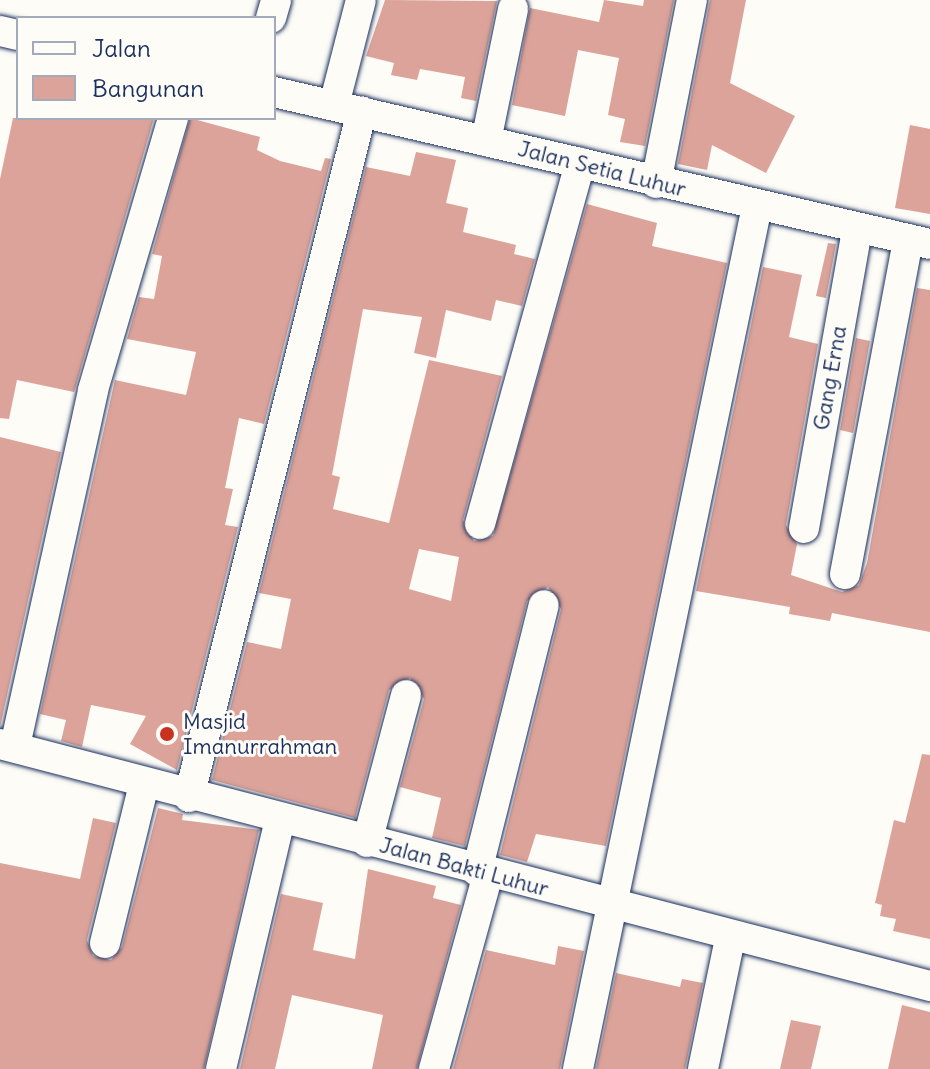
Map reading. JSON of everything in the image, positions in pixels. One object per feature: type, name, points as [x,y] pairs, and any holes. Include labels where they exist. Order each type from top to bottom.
[{"type":"street","points":[[189,797],[348,108],[361,0]]},
{"type":"street","points":[[656,183],[692,0]]},
{"type":"street","points":[[486,141],[513,9]]},
{"type":"street","name":"Jalan Setia Luhur","points":[[276,92],[656,183],[919,241]]},
{"type":"street","points":[[7,745],[93,390],[172,120]]},
{"type":"street","points":[[480,524],[580,163]]},
{"type":"street","points":[[578,1069],[757,206]]},
{"type":"street","name":"Gang Erna","points":[[804,528],[857,229]]},
{"type":"street","points":[[845,574],[919,241]]},
{"type":"street","points":[[434,1069],[544,605]]},
{"type":"street","points":[[367,842],[406,695]]},
{"type":"street","name":"Jalan Bakti Luhur","points":[[7,745],[189,797],[613,905],[730,939],[930,986]]},
{"type":"street","points":[[105,943],[144,784]]},
{"type":"street","points":[[221,1069],[280,820]]},
{"type":"street","points":[[703,1069],[730,939]]},
{"type":"building","points":[[385,0],[497,1],[476,101],[461,98],[465,77],[420,69],[417,80],[391,75],[394,63],[366,56]]},
{"type":"building","points":[[604,0],[643,6],[644,0],[674,0],[645,146],[620,142],[625,119],[608,115],[619,58],[578,50],[565,116],[512,105],[530,8],[599,22]]},
{"type":"building","points":[[710,0],[746,0],[730,83],[795,116],[766,173],[712,145],[707,170],[678,164]]},
{"type":"building","points":[[13,118],[153,120],[74,392],[17,380],[9,419],[0,418],[0,179]]},
{"type":"building","points":[[189,120],[260,137],[257,150],[280,161],[321,171],[325,158],[331,159],[264,424],[239,418],[225,488],[233,489],[225,525],[238,527],[177,770],[130,744],[146,716],[91,705],[82,747],[61,741],[66,720],[40,714],[115,380],[186,395],[196,352],[127,339],[139,297],[154,299],[162,256],[152,254]]},
{"type":"building","points":[[910,125],[930,129],[930,214],[895,208]]},
{"type":"building","points":[[416,152],[456,160],[446,203],[468,208],[463,232],[516,245],[514,254],[535,259],[522,306],[496,300],[491,321],[446,310],[436,358],[414,353],[422,317],[363,309],[332,475],[340,477],[333,509],[389,523],[429,360],[502,376],[463,520],[474,541],[493,536],[587,204],[657,223],[652,246],[727,263],[606,846],[536,834],[527,862],[500,855],[561,609],[548,587],[527,601],[465,846],[432,838],[441,798],[400,787],[424,699],[410,678],[389,690],[355,818],[212,780],[247,642],[281,649],[291,599],[259,593],[366,167],[410,176]],"holes":[[[419,549],[459,557],[451,601],[409,589]]]},
{"type":"building","points":[[828,243],[836,244],[826,298],[816,296]]},
{"type":"building","points":[[763,267],[802,275],[789,337],[818,344],[786,525],[797,544],[791,575],[842,592],[859,585],[867,563],[917,288],[930,290],[930,632],[832,613],[830,621],[789,614],[790,607],[696,591]]},
{"type":"building","points":[[856,338],[870,341],[853,433],[840,430]]},
{"type":"building","points":[[0,437],[61,452],[0,727]]},
{"type":"building","points":[[922,754],[930,755],[930,939],[893,931],[896,919],[880,916],[882,905],[875,903],[894,820],[905,823]]},
{"type":"building","points":[[158,808],[183,814],[182,820],[259,830],[204,1069],[0,1069],[0,863],[80,879],[93,818],[116,823],[87,940],[93,956],[111,960],[122,947]]},
{"type":"building","points":[[368,869],[436,886],[433,898],[461,905],[417,1069],[372,1069],[383,1015],[292,995],[275,1069],[240,1069],[281,894],[323,903],[313,950],[355,959]]},
{"type":"building","points":[[558,946],[584,951],[560,1069],[453,1069],[486,950],[555,965]]},
{"type":"building","points":[[616,973],[680,987],[682,979],[703,983],[685,1069],[596,1069]]},
{"type":"building","points":[[902,1005],[930,1012],[930,1069],[888,1069]]},
{"type":"building","points":[[791,1020],[821,1026],[811,1069],[780,1069]]},
{"type":"place","name":"Masjid Imanurrahman","points":[[167,734]]}]
